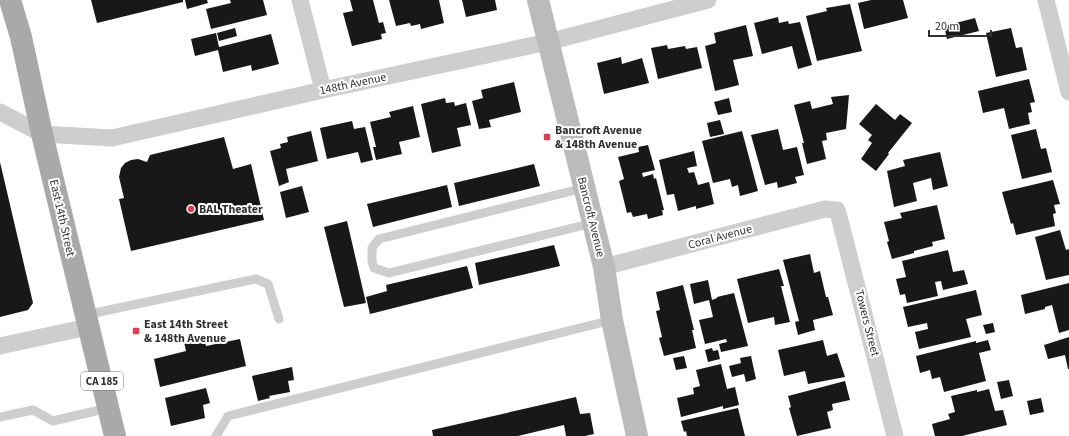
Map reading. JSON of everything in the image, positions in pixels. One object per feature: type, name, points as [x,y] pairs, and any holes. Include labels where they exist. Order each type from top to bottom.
[{"type":"main road","name":"East 14th Street","points":[[10,0],[21,37],[42,134],[115,436]]},
{"type":"main road","name":"Bancroft Avenue","points":[[538,0],[604,267],[612,320],[637,436]]},
{"type":"street","points":[[300,0],[323,90]]},
{"type":"street","name":"148th Avenue","points":[[0,112],[42,134],[112,138],[323,90],[548,42],[708,0]]},
{"type":"street","points":[[1046,0],[1069,92]]},
{"type":"street","name":"Coral Avenue","points":[[604,267],[825,209],[837,210]]},
{"type":"street","name":"Towers Street","points":[[837,210],[842,224],[895,436]]},
{"type":"street","points":[[0,346],[87,321]]},
{"type":"lane","points":[[584,188],[379,239],[372,248],[372,261],[374,268],[389,273],[593,223]]},
{"type":"lane","points":[[87,321],[256,279],[268,284],[279,319]]},
{"type":"lane","points":[[216,436],[228,416],[612,320]]},
{"type":"lane","points":[[0,417],[33,410],[53,421],[108,408]]},
{"type":"building","points":[[91,0],[183,0],[183,2],[97,23]]},
{"type":"building","points":[[185,0],[207,0],[208,3],[187,9]]},
{"type":"building","points":[[230,0],[263,0],[267,15],[211,29],[206,9],[231,3]]},
{"type":"building","points":[[350,0],[373,0],[379,23],[383,22],[386,33],[381,34],[382,39],[352,46],[343,13],[353,11]]},
{"type":"building","points":[[389,0],[439,0],[444,23],[421,29],[420,24],[411,26],[410,23],[396,26]]},
{"type":"building","points":[[462,0],[495,0],[497,10],[466,17]]},
{"type":"building","points":[[871,0],[903,0],[908,18],[864,29],[858,3]]},
{"type":"building","points":[[850,4],[862,51],[817,61],[806,16],[827,11],[826,8]]},
{"type":"building","points":[[778,17],[779,23],[788,21],[789,24],[800,22],[812,65],[798,69],[792,46],[762,54],[754,23]]},
{"type":"building","points":[[975,18],[979,31],[947,39],[944,26]]},
{"type":"building","points":[[746,25],[753,56],[733,60],[739,85],[715,91],[705,46],[716,43],[714,33]]},
{"type":"building","points":[[235,28],[237,36],[219,41],[217,33]]},
{"type":"building","points":[[1011,28],[1016,48],[1022,47],[1027,70],[996,77],[986,33]]},
{"type":"building","points":[[216,33],[219,47],[271,34],[279,64],[252,71],[251,65],[223,72],[218,50],[195,56],[191,39]]},
{"type":"building","points":[[667,45],[668,49],[685,46],[686,49],[697,47],[702,68],[658,79],[651,48]]},
{"type":"building","points":[[621,57],[622,64],[642,58],[649,83],[604,94],[597,63]]},
{"type":"building","points":[[1029,79],[1035,102],[1030,103],[1032,112],[1028,113],[1030,124],[1009,129],[1004,108],[983,113],[978,91]]},
{"type":"building","points":[[514,82],[521,112],[489,120],[491,127],[479,129],[472,101],[483,98],[481,90]]},
{"type":"building","points":[[849,95],[846,129],[826,133],[827,140],[822,141],[826,159],[807,164],[802,143],[804,143],[794,105],[810,101],[812,109],[833,104],[831,97]]},
{"type":"building","points":[[445,98],[446,103],[454,102],[455,106],[466,103],[471,125],[457,128],[461,146],[432,153],[421,104]]},
{"type":"building","points":[[729,98],[732,112],[718,115],[714,102]]},
{"type":"building","points":[[876,104],[895,120],[900,114],[912,123],[876,171],[861,159],[872,143],[868,140],[872,135],[859,124]]},
{"type":"building","points":[[413,106],[420,137],[399,142],[402,154],[376,160],[373,147],[376,147],[370,122],[391,117],[389,112]]},
{"type":"building","points":[[720,120],[724,134],[710,137],[707,123]]},
{"type":"building","points":[[352,121],[354,129],[365,127],[373,160],[361,163],[358,152],[327,159],[320,128]]},
{"type":"building","points":[[778,129],[783,150],[797,147],[804,175],[795,177],[797,183],[778,188],[777,182],[765,185],[751,135]]},
{"type":"building","points":[[1036,129],[1041,149],[1046,148],[1052,172],[1022,179],[1011,135]]},
{"type":"building","points":[[311,131],[318,161],[286,169],[289,182],[279,186],[270,151],[281,148],[280,144],[288,142],[287,137]]},
{"type":"building","points":[[742,131],[758,191],[740,196],[738,185],[732,187],[730,179],[713,183],[702,141]]},
{"type":"building","name":"BAL Theater","points":[[224,137],[233,169],[251,164],[264,220],[131,251],[119,199],[124,198],[119,177],[121,168],[125,163],[138,159],[147,162],[150,155]]},
{"type":"building","points":[[648,145],[655,170],[642,173],[643,177],[653,174],[654,179],[656,178],[664,210],[662,210],[663,215],[648,219],[647,214],[633,217],[631,212],[627,213],[619,181],[624,179],[618,157],[639,152],[638,147]]},
{"type":"building","points":[[694,151],[697,166],[687,168],[689,173],[694,172],[698,185],[709,182],[714,204],[696,209],[696,206],[678,211],[674,194],[667,195],[659,160]]},
{"type":"building","points":[[940,152],[948,186],[933,190],[931,178],[913,183],[917,201],[894,207],[887,171],[905,166],[903,160]]},
{"type":"building","points":[[0,162],[33,303],[28,310],[0,317]]},
{"type":"building","points":[[534,164],[540,186],[459,206],[454,183]]},
{"type":"building","points":[[1053,180],[1060,204],[1054,205],[1056,213],[1053,214],[1055,226],[1016,235],[1013,223],[1011,224],[1002,192]]},
{"type":"building","points":[[447,185],[452,207],[373,227],[367,204]]},
{"type":"building","points":[[302,186],[309,212],[286,218],[280,192]]},
{"type":"building","points":[[937,205],[945,239],[932,242],[933,246],[892,259],[887,242],[889,241],[884,222],[902,218],[900,213]]},
{"type":"building","points":[[347,221],[366,303],[344,307],[324,227]]},
{"type":"building","points":[[1060,230],[1066,250],[1069,249],[1069,275],[1046,280],[1035,237]]},
{"type":"building","points":[[554,245],[560,266],[479,285],[475,263]]},
{"type":"building","points":[[948,250],[953,272],[964,270],[968,284],[943,290],[941,281],[935,282],[938,296],[907,303],[905,294],[900,295],[896,279],[906,277],[902,261]]},
{"type":"building","points":[[810,254],[814,273],[820,271],[826,297],[828,297],[833,315],[813,320],[815,330],[798,335],[795,322],[799,321],[783,260]]},
{"type":"building","points":[[467,266],[473,288],[370,314],[366,297],[387,291],[386,285]]},
{"type":"building","points":[[779,269],[784,286],[781,286],[790,322],[775,325],[774,317],[748,323],[737,279]]},
{"type":"building","points":[[708,280],[712,300],[717,297],[734,293],[748,346],[721,352],[719,344],[727,342],[726,339],[705,344],[699,320],[713,317],[709,300],[694,304],[690,284]]},
{"type":"building","points":[[1069,283],[1069,330],[1059,333],[1052,305],[1045,307],[1045,309],[1025,314],[1021,295]]},
{"type":"building","points":[[683,285],[694,330],[692,330],[696,348],[664,356],[659,338],[662,337],[656,311],[660,310],[656,292]]},
{"type":"building","points":[[976,290],[982,315],[966,319],[971,337],[919,349],[915,332],[928,329],[927,323],[908,327],[903,307]]},
{"type":"building","points":[[993,323],[995,332],[986,334],[983,325]]},
{"type":"building","points":[[1069,337],[1068,369],[1065,355],[1048,359],[1044,345]]},
{"type":"building","points":[[204,338],[206,346],[240,339],[246,366],[160,387],[154,359],[186,351],[184,342]]},
{"type":"building","points":[[823,340],[827,356],[837,353],[845,377],[808,384],[805,371],[784,376],[778,350]]},
{"type":"building","points":[[988,340],[991,350],[979,353],[986,381],[944,392],[940,377],[932,379],[930,370],[920,373],[916,356],[976,341],[976,343]]},
{"type":"building","points":[[712,348],[713,351],[718,350],[720,359],[708,362],[705,350]]},
{"type":"building","points":[[684,356],[687,368],[676,370],[673,358]]},
{"type":"building","points":[[751,356],[756,379],[746,382],[744,374],[732,377],[729,366],[741,363],[740,358]]},
{"type":"building","points":[[721,364],[727,389],[735,387],[739,405],[723,409],[723,406],[681,417],[677,398],[694,394],[693,388],[700,386],[696,370]]},
{"type":"building","points":[[292,367],[294,380],[288,381],[290,392],[269,396],[270,398],[258,401],[252,376]]},
{"type":"building","points":[[1009,380],[1013,396],[1001,399],[997,382]]},
{"type":"building","points":[[845,381],[850,400],[832,404],[833,410],[827,412],[831,428],[797,436],[789,408],[791,407],[788,396]]},
{"type":"building","points":[[206,388],[210,403],[203,405],[205,418],[171,426],[165,398]]},
{"type":"building","points":[[989,389],[995,411],[1003,410],[1007,425],[962,436],[935,436],[932,424],[950,419],[948,414],[955,412],[951,396]]},
{"type":"building","points":[[576,397],[580,414],[590,413],[594,434],[585,436],[566,436],[564,425],[518,436],[433,436],[432,430]]},
{"type":"building","points":[[1041,398],[1044,412],[1030,415],[1027,401]]},
{"type":"building","points":[[738,408],[745,436],[687,436],[686,431],[684,432],[681,421]]},
{"type":"place","name":"Bancroft Avenue & 148th Avenue","points":[[547,137]]},
{"type":"place","name":"BAL Theater","points":[[191,209]]},
{"type":"place","name":"East 14th Street & 148th Avenue","points":[[136,331]]}]
